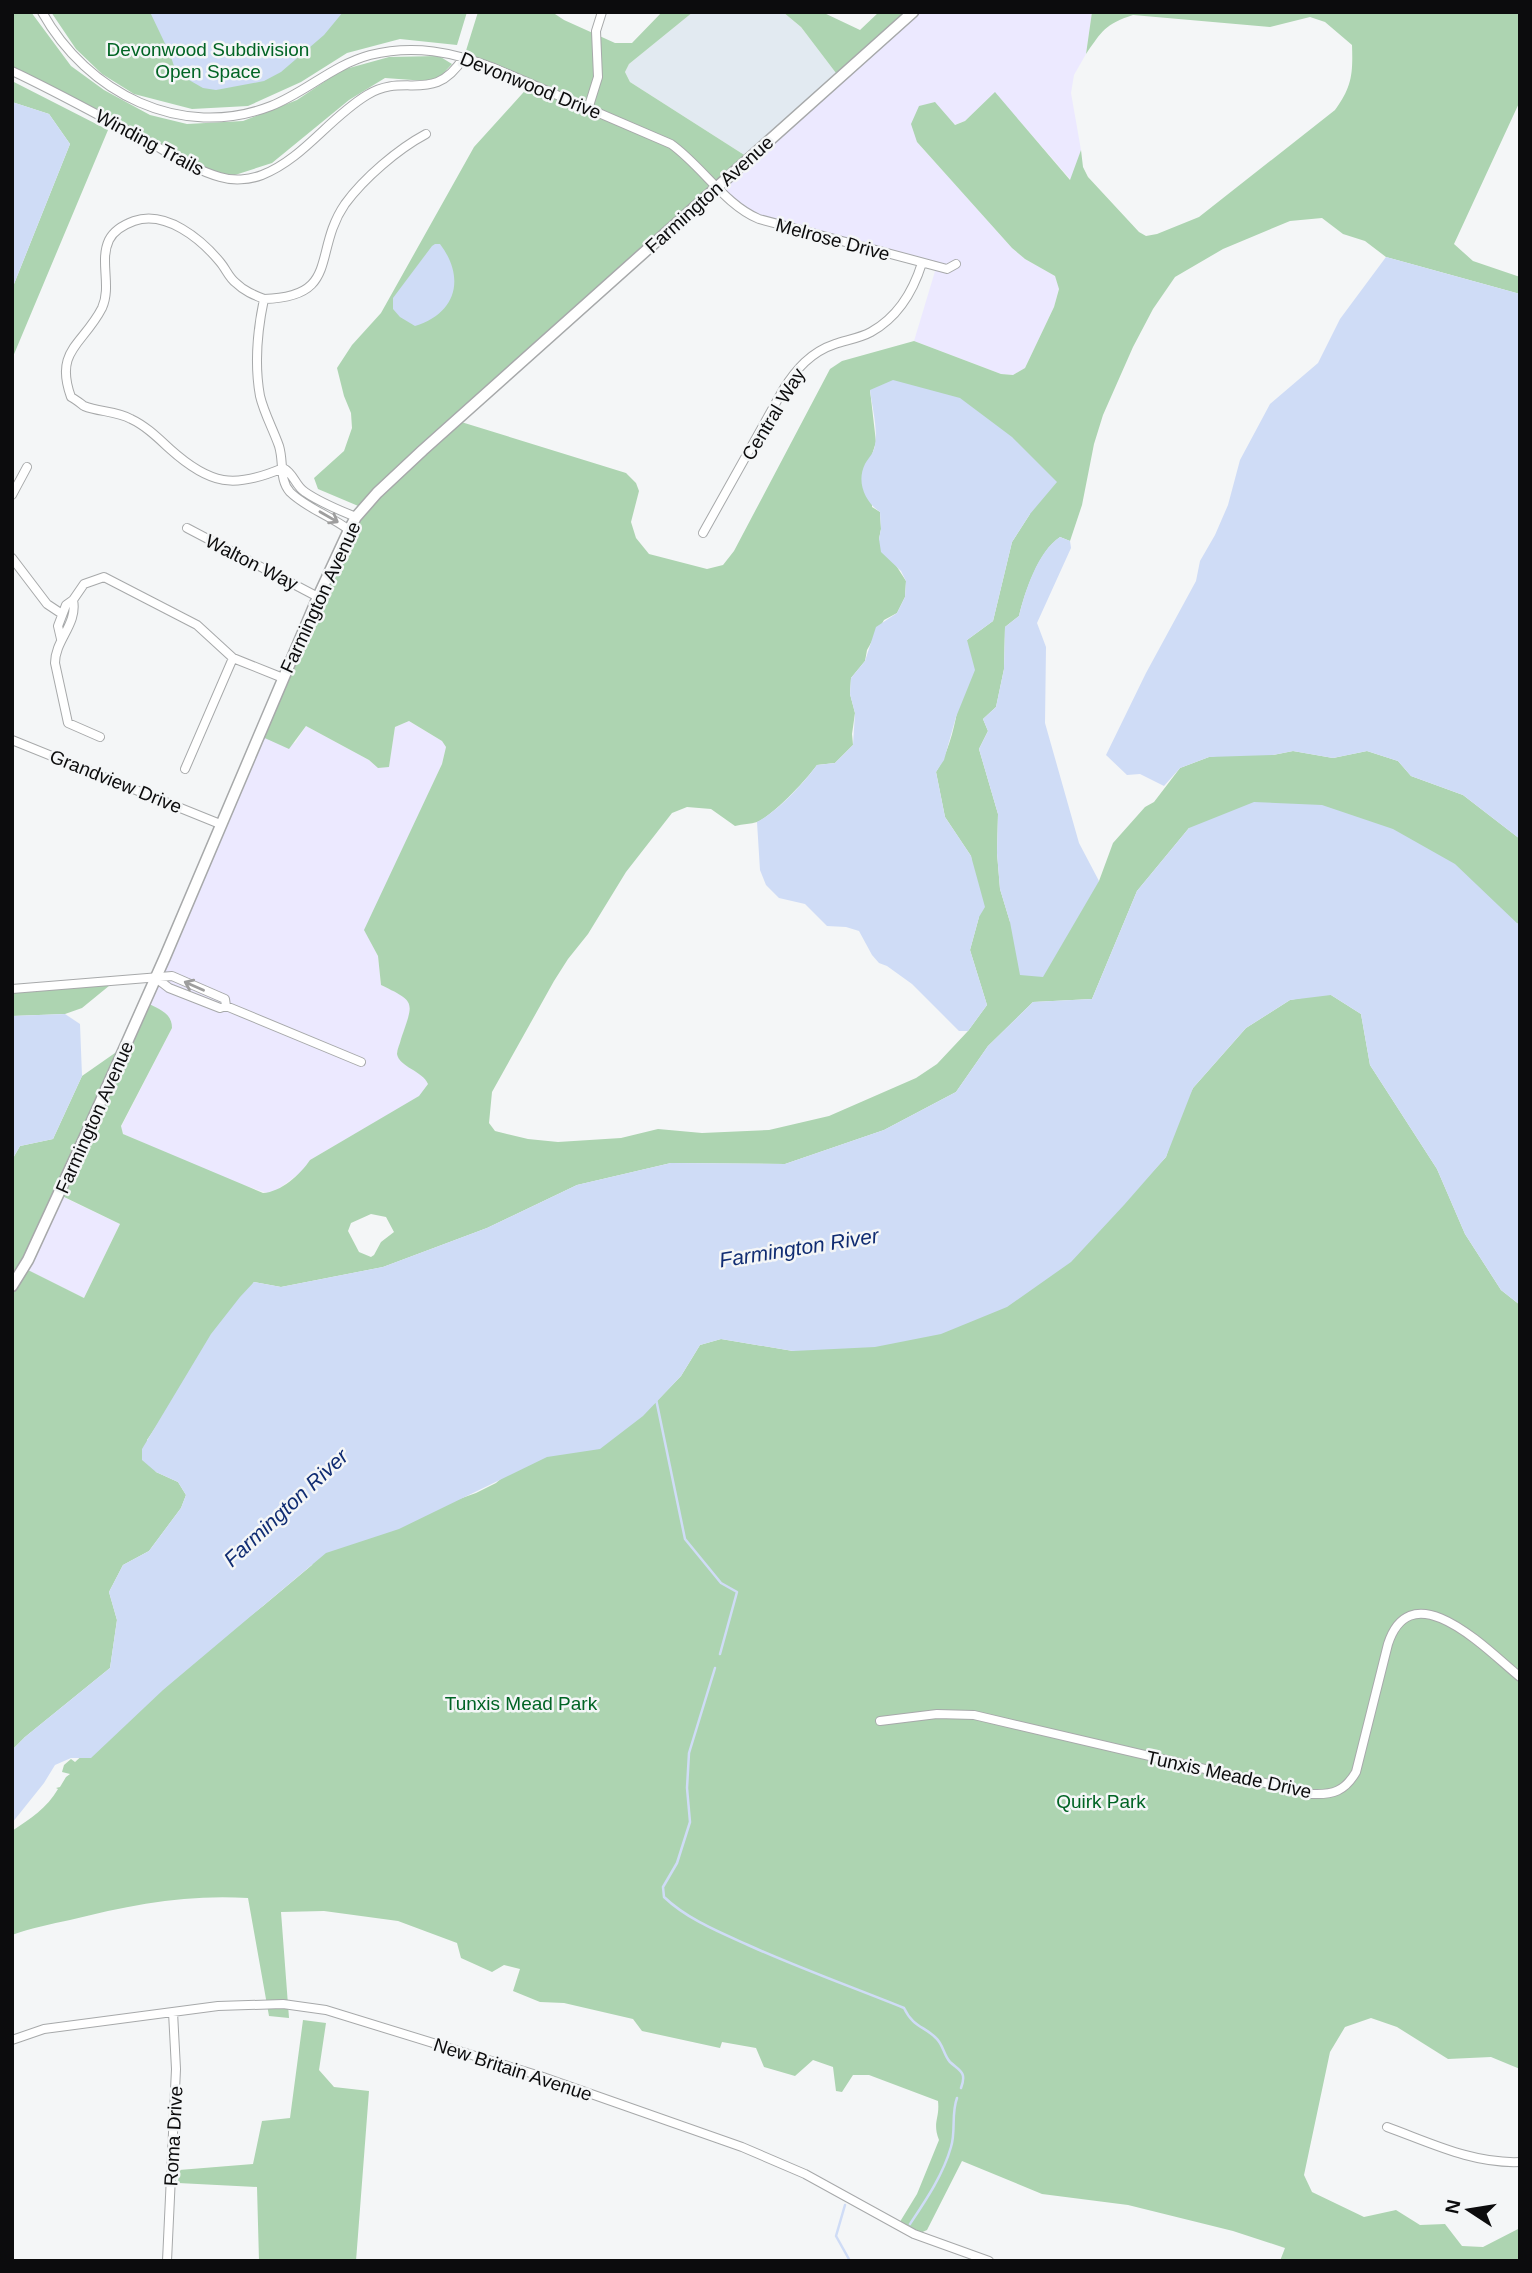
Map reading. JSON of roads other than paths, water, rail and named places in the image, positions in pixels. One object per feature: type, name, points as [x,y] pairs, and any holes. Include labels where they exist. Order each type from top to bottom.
[{"type":"main road","name":"Farmington Avenue","points":[[12,1286],[54,1207],[156,978],[318,597],[356,517],[377,493],[423,450],[913,12]]},
{"type":"street","name":"Devonwood Drive","points":[[42,12],[52,30],[76,60],[109,87],[157,110],[191,117],[233,116],[269,107],[335,68],[388,51],[416,49],[464,57],[671,144],[692,160],[717,187]]},
{"type":"street","points":[[588,108],[598,77],[596,34],[602,12]]},
{"type":"street","name":"Winding Trails","points":[[12,71],[78,103],[200,170],[222,178],[245,180],[262,175],[286,162],[368,94],[388,86],[436,83],[453,72],[464,57]]},
{"type":"street","points":[[356,517],[304,492],[290,471],[284,468],[240,482],[224,481],[205,474],[186,464],[148,429],[131,418],[85,406],[71,397],[64,369],[68,356],[104,304],[107,288],[105,253],[110,238],[122,225],[140,219],[160,219],[207,247],[234,282],[248,293],[264,299],[284,299],[300,295],[315,282],[335,223],[356,190],[408,144],[426,134]]},
{"type":"street","name":"Melrose Drive","points":[[717,187],[746,212],[760,219],[947,270],[956,264]]},
{"type":"street","name":"Central Way","points":[[703,533],[783,390],[799,368],[823,349],[867,334],[887,321],[908,296],[922,263]]},
{"type":"street","points":[[264,299],[256,349],[260,396],[279,447],[284,468],[282,479],[289,491],[299,500],[349,530]]},
{"type":"street","points":[[12,495],[27,467]]},
{"type":"street","name":"Walton Way","points":[[187,528],[318,597]]},
{"type":"street","points":[[12,558],[47,604],[62,614]]},
{"type":"street","points":[[61,639],[58,626],[66,605],[74,600],[84,584],[104,577],[197,625],[233,657],[283,678]]},
{"type":"street","points":[[74,600],[72,621],[61,639],[55,663],[68,723],[100,737]]},
{"type":"street","points":[[185,769],[233,657]]},
{"type":"street","name":"Grandview Drive","points":[[12,740],[220,824]]},
{"type":"street","points":[[12,989],[156,978],[169,988],[220,1008],[226,1006],[361,1062]]},
{"type":"street","name":"Tunxis Meade Drive","points":[[880,1721],[937,1714],[974,1715],[1231,1776],[1327,1795],[1338,1792],[1349,1784],[1356,1772],[1388,1644],[1392,1631],[1402,1620],[1417,1614],[1445,1619],[1520,1677]]},
{"type":"street","name":"New Britain Avenue","points":[[12,2040],[44,2029],[218,2006],[283,2004],[328,2010],[540,2076],[742,2147],[806,2174],[914,2234],[989,2261]]},
{"type":"street","name":"Roma Drive","points":[[167,2261],[176,2069],[173,2012]]},
{"type":"street","points":[[1387,2127],[1457,2154],[1498,2163],[1520,2162]]},
{"type":"water","points":[[150,12],[343,12],[324,35],[281,72],[264,81],[216,90],[203,88],[175,69]]},
{"type":"water","points":[[12,102],[49,114],[70,144],[12,289]]},
{"type":"water","points":[[435,244],[440,244],[453,269],[453,293],[440,313],[415,326],[393,309],[393,298]]},
{"type":"water","points":[[1386,257],[1520,294],[1520,839],[1463,795],[1411,776],[1398,761],[1367,751],[1333,758],[1293,751],[1273,755],[1209,757],[1180,768],[1164,786],[1140,774],[1127,775],[1106,755],[1146,673],[1196,581],[1200,561],[1228,505],[1240,460],[1270,404],[1318,363],[1340,319]]},
{"type":"water","points":[[893,380],[960,398],[1012,437],[1057,482],[1030,514],[1012,542],[993,621],[967,640],[975,670],[956,717],[944,760],[936,772],[945,817],[971,856],[985,907],[979,917],[970,950],[987,1005],[968,1031],[959,1031],[912,984],[879,963],[859,931],[827,926],[805,904],[779,898],[766,885],[760,870],[757,822],[790,796],[817,765],[835,763],[853,745],[855,713],[850,694],[851,678],[865,661],[876,627],[897,613],[905,597],[906,581],[901,571],[881,552],[880,512],[866,497],[861,478],[865,464],[874,450],[876,438],[870,390]]},
{"type":"water","points":[[1060,537],[1070,541],[1071,548],[1037,623],[1046,647],[1045,723],[1079,843],[1099,881],[1043,977],[1020,975],[1010,922],[1000,889],[998,814],[979,749],[988,731],[983,719],[996,707],[1004,669],[1005,627],[1019,616],[1039,562],[1052,543]]},
{"type":"water","name":"Farmington River","points":[[1254,802],[1322,805],[1393,829],[1455,864],[1520,926],[1520,1305],[1501,1290],[1465,1234],[1437,1169],[1370,1065],[1361,1014],[1331,995],[1290,1000],[1246,1028],[1193,1088],[1166,1157],[1124,1205],[1071,1262],[1007,1307],[941,1334],[875,1347],[793,1351],[721,1339],[700,1345],[681,1376],[643,1416],[600,1449],[547,1457],[399,1529],[326,1553],[163,1690],[91,1758],[71,1758],[55,1765],[12,1823],[12,1750],[110,1668],[117,1620],[109,1592],[123,1565],[149,1551],[181,1508],[186,1495],[178,1482],[156,1472],[142,1460],[142,1449],[211,1334],[254,1282],[281,1287],[383,1267],[487,1228],[577,1185],[671,1163],[785,1164],[884,1130],[956,1092],[988,1046],[1033,1002],[1092,999],[1137,891],[1189,828]]},
{"type":"water","points":[[65,1014],[80,1024],[82,1076],[53,1139],[20,1146],[12,1160],[12,1016]]},
{"type":"waterway","points":[[656,1399],[685,1539],[721,1583],[737,1592],[720,1654]]},
{"type":"waterway","points":[[715,1668],[689,1753],[687,1788],[690,1822],[677,1863],[663,1887],[664,1897],[693,1918],[726,1935],[904,2008],[915,2023],[932,2034],[948,2059],[962,2072],[961,2088]]},
{"type":"waterway","points":[[910,2224],[934,2187],[948,2157],[957,2098]]},
{"type":"waterway","points":[[845,2205],[836,2236],[850,2261]]},
{"type":"park label","name":"Devonwood Subdivision Open Space","points":[[208,60]]},
{"type":"park label","name":"Tunxis Mead Park","points":[[521,1703]]},
{"type":"park label","name":"Quirk Park","points":[[1101,1801]]}]
